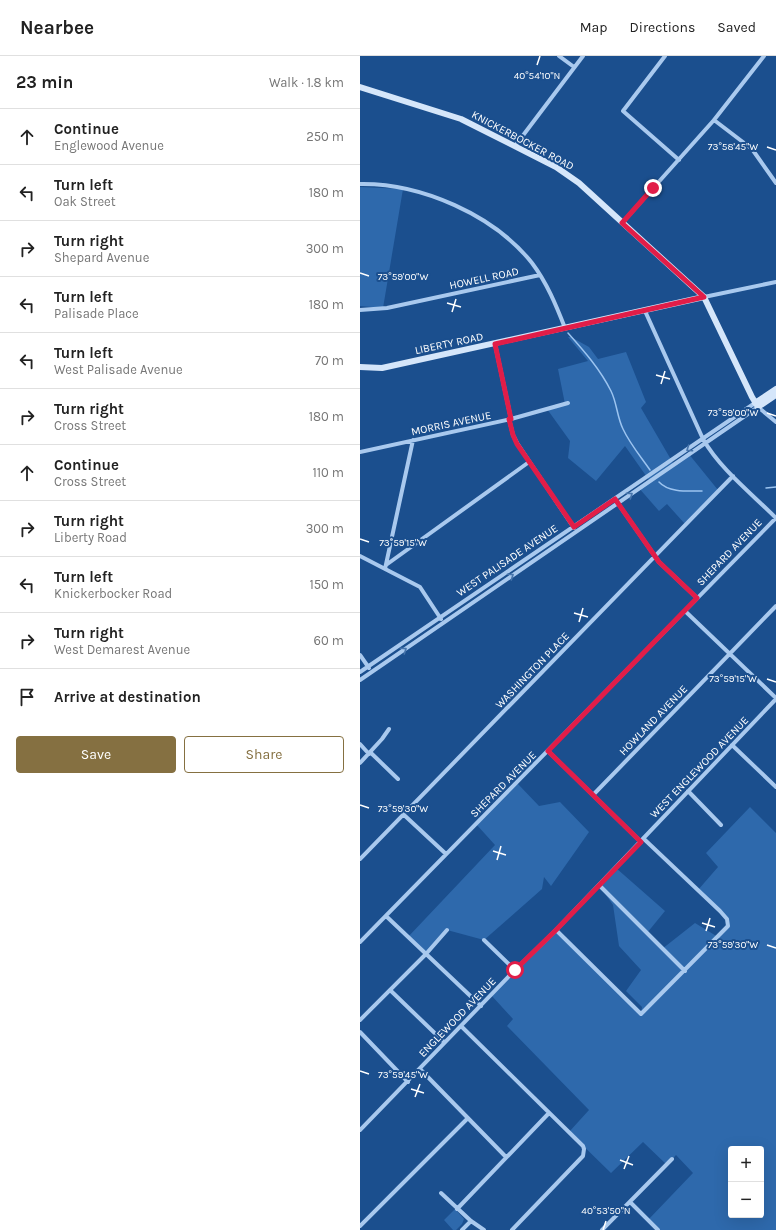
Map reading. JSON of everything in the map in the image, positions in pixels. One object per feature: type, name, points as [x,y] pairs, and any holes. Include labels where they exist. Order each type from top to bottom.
[{"type":"main road","name":"KNICKERBOCKER ROAD","points":[[360,87],[461,119],[568,174],[704,297],[757,405]]},
{"type":"main road","name":"LIBERTY ROAD","points":[[360,367],[382,368],[704,297]]},
{"type":"main road","name":"WEST PALISADE AVENUE","points":[[757,405],[776,389]]},
{"type":"main road","name":"WEST PALISADE AVENUE","points":[[757,405],[776,395]]},
{"type":"street","points":[[559,56],[574,67]]},
{"type":"street","points":[[515,146],[583,56]]},
{"type":"street","points":[[665,56],[623,111],[679,160]]},
{"type":"street","points":[[622,223],[714,120],[764,56]]},
{"type":"street","points":[[714,120],[752,149],[776,183]]},
{"type":"street","points":[[360,184],[383,185],[416,192],[448,203],[464,210],[507,238],[527,257],[540,275],[554,300],[565,328]]},
{"type":"street","name":"HOWELL ROAD","points":[[360,310],[387,308],[540,275]]},
{"type":"street","name":"LIBERTY ROAD","points":[[704,297],[776,282]]},
{"type":"street","points":[[644,311],[703,439],[717,459],[776,518]]},
{"type":"street","points":[[495,344],[513,435],[529,462],[577,531]]},
{"type":"street","name":"MORRIS AVENUE","points":[[360,452],[510,419],[568,403]]},
{"type":"street","points":[[757,405],[776,422]]},
{"type":"street","name":"WEST PALISADE AVENUE","points":[[360,672],[703,439],[757,405]]},
{"type":"street","name":"WEST PALISADE AVENUE","points":[[360,680],[706,443],[757,405]]},
{"type":"street","points":[[386,567],[413,440]]},
{"type":"street","points":[[386,567],[529,462]]},
{"type":"street","name":"WASHINGTON PLACE","points":[[360,859],[733,476]]},
{"type":"street","points":[[615,499],[655,556],[667,570],[697,598]]},
{"type":"street","name":"SHEPARD AVENUE","points":[[360,942],[776,518]]},
{"type":"street","points":[[360,556],[386,567],[420,587],[443,623]]},
{"type":"street","name":"HOWLAND AVENUE","points":[[593,795],[776,606]]},
{"type":"street","points":[[685,610],[776,698]]},
{"type":"street","points":[[360,655],[372,672]]},
{"type":"street","name":"WEST ENGLEWOOD AVENUE","points":[[635,848],[776,698]]},
{"type":"street","points":[[360,763],[389,729]]},
{"type":"street","points":[[360,744],[398,779]]},
{"type":"street","points":[[732,745],[776,787]]},
{"type":"street","points":[[548,751],[593,795],[720,911],[727,919],[728,926],[641,1014],[556,930]]},
{"type":"street","points":[[688,791],[721,825]]},
{"type":"street","points":[[403,814],[446,854]]},
{"type":"street","name":"ENGLEWOOD AVENUE","points":[[360,1130],[408,1082],[444,1042],[556,930],[635,848]]},
{"type":"street","points":[[599,885],[684,971]]},
{"type":"street","points":[[386,916],[481,1006]]},
{"type":"street","points":[[360,1020],[426,954],[447,930]]},
{"type":"street","points":[[484,940],[515,970]]},
{"type":"street","points":[[390,990],[444,1042]]},
{"type":"street","points":[[461,1026],[583,1146],[584,1153],[512,1230]]},
{"type":"street","points":[[360,1032],[408,1082]]},
{"type":"street","points":[[420,1069],[506,1157]]},
{"type":"street","points":[[457,1209],[549,1113]]},
{"type":"street","points":[[360,1226],[468,1118]]},
{"type":"street","points":[[602,1230],[672,1159]]},
{"type":"street","points":[[441,1193],[457,1209],[484,1230]]},
{"type":"street","points":[[630,1202],[658,1230]]},
{"type":"street","points":[[462,1230],[471,1221]]},
{"type":"shaded area","points":[[360,187],[403,189],[383,308],[360,306]]},
{"type":"shaded area","points":[[568,337],[571,337],[589,347],[598,359],[626,352],[646,402],[641,408],[673,463],[688,453],[718,490],[685,524],[667,504],[659,511],[638,487],[649,480],[625,446],[596,481],[568,458],[570,441],[547,409],[565,404],[558,369],[588,361]]},
{"type":"shaded area","points":[[517,783],[539,806],[560,802],[589,832],[551,886],[544,877],[542,889],[484,940],[447,930],[426,954],[408,937],[495,845],[476,824]]},
{"type":"shaded area","points":[[750,807],[776,833],[776,1230],[658,1230],[648,1220],[693,1173],[676,1155],[667,1165],[643,1142],[611,1173],[569,1132],[589,1110],[507,1026],[513,1019],[491,995],[556,930],[641,1014],[642,1007],[626,991],[641,970],[619,946],[613,905],[599,885],[616,868],[665,911],[647,933],[662,949],[695,923],[718,937],[728,922],[698,890],[718,867],[706,853]]},
{"type":"shaded area","points":[[455,1209],[464,1219],[462,1224],[456,1230],[453,1230],[444,1220]]},
{"type":"waterway","points":[[568,333],[591,360],[607,383],[613,396],[619,420],[623,429],[632,445],[650,470]]},
{"type":"waterway","points":[[659,482],[663,486],[674,490],[702,491]]},
{"type":"waterway","points":[[766,488],[776,487]]},
{"type":"route","points":[[515,970],[641,842],[548,751],[697,598],[659,562],[615,499],[574,527],[517,444],[513,435],[495,344],[704,297],[622,223],[653,188]]}]
